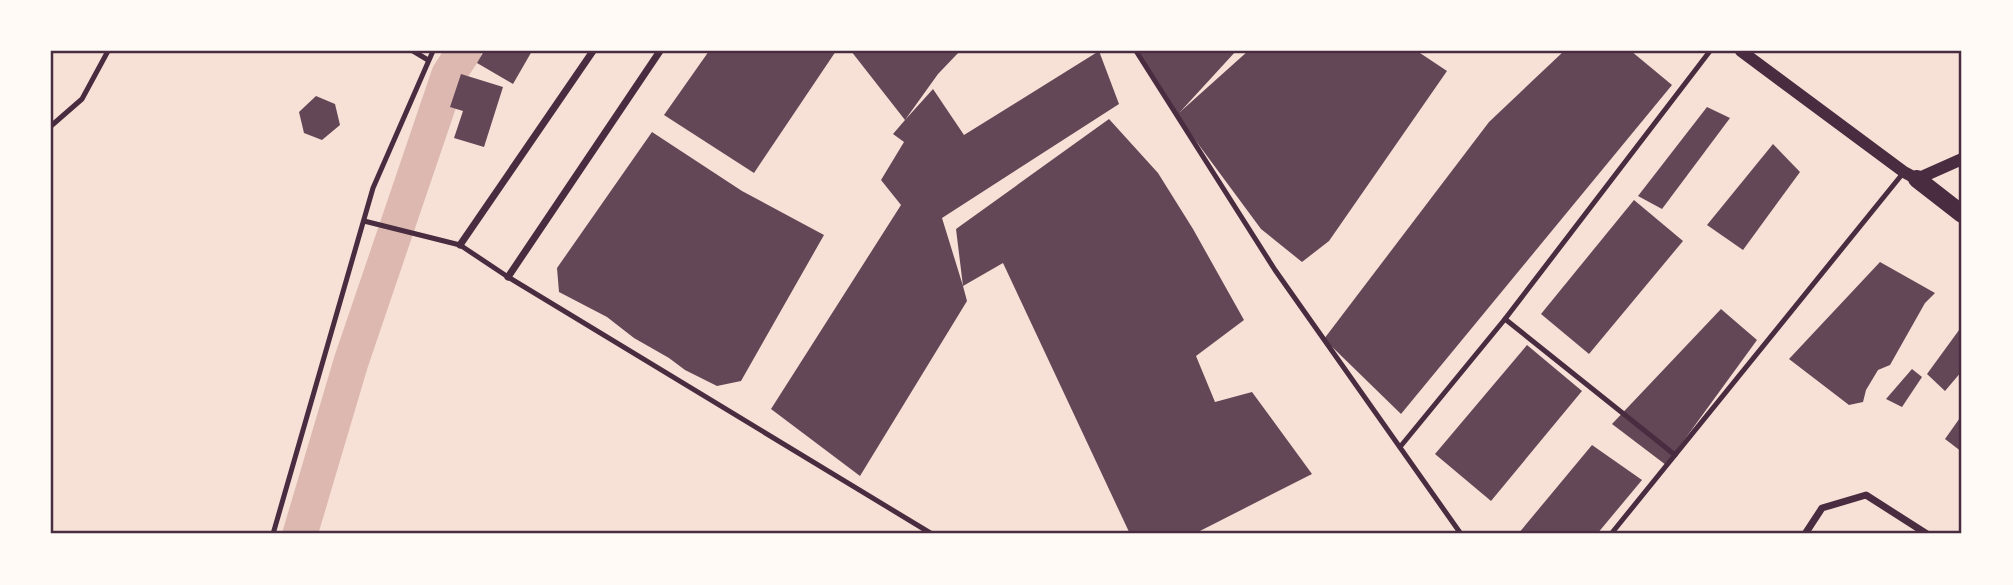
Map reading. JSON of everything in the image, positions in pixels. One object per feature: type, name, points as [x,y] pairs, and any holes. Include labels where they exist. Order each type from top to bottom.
[{"type":"main road","points":[[1910,175],[1962,214]]},
{"type":"street","points":[[460,245],[593,51]]},
{"type":"street","points":[[508,277],[660,51]]},
{"type":"street","points":[[1741,51],[1910,175],[1962,159]]},
{"type":"street","points":[[1805,534],[1822,508],[1866,495],[1927,534]]},
{"type":"lane","points":[[51,126],[82,99],[108,51]]},
{"type":"lane","points":[[413,51],[428,60]]},
{"type":"lane","points":[[273,534],[373,188],[433,51]]},
{"type":"lane","points":[[1136,51],[1275,270],[1461,534]]},
{"type":"lane","points":[[1400,447],[1505,319],[1710,51]]},
{"type":"lane","points":[[1611,534],[1910,175]]},
{"type":"lane","points":[[364,221],[460,245],[508,277],[932,534]]},
{"type":"lane","points":[[1505,319],[1675,454]]},
{"type":"building","points":[[484,51],[532,51],[513,84],[477,63]]},
{"type":"building","points":[[709,51],[836,51],[754,173],[664,115]]},
{"type":"building","points":[[851,51],[960,51],[938,74],[905,120]]},
{"type":"building","points":[[1099,51],[1119,104],[942,218],[967,301],[860,476],[771,409],[901,205],[881,180],[904,142],[893,134],[933,89],[964,135]]},
{"type":"building","points":[[1136,51],[1236,51],[1180,112],[1248,51],[1417,51],[1447,71],[1329,241],[1302,262],[1261,229],[1176,114]]},
{"type":"building","points":[[1564,51],[1631,51],[1672,85],[1401,414],[1324,339],[1489,122]]},
{"type":"building","points":[[461,74],[503,87],[484,147],[454,138],[463,111],[450,107]]},
{"type":"building","points":[[316,96],[335,104],[340,125],[322,140],[304,133],[299,112]]},
{"type":"building","points":[[1707,107],[1730,118],[1662,209],[1638,196]]},
{"type":"building","points":[[1109,119],[1158,173],[1244,320],[1196,356],[1215,402],[1252,392],[1312,474],[1194,534],[1130,534],[1003,263],[963,286],[956,229]]},
{"type":"building","points":[[652,132],[742,191],[824,235],[741,381],[717,386],[685,370],[634,338],[607,317],[559,292],[557,268]]},
{"type":"building","points":[[1773,144],[1800,172],[1743,250],[1707,225]]},
{"type":"building","points":[[1634,200],[1683,241],[1589,354],[1541,314]]},
{"type":"building","points":[[1880,262],[1935,293],[1925,303],[1890,365],[1878,370],[1866,390],[1863,402],[1849,405],[1789,359]]},
{"type":"building","points":[[1721,309],[1757,340],[1666,465],[1612,424]]},
{"type":"building","points":[[1962,326],[1962,371],[1945,391],[1927,374]]},
{"type":"building","points":[[1527,345],[1582,391],[1491,501],[1435,454]]},
{"type":"building","points":[[1912,369],[1922,377],[1902,407],[1886,399]]},
{"type":"building","points":[[1962,415],[1962,452],[1945,439]]},
{"type":"building","points":[[1592,445],[1642,480],[1597,534],[1518,534]]},
{"type":"waterway","points":[[300,534],[351,362],[449,74],[464,51]]}]
